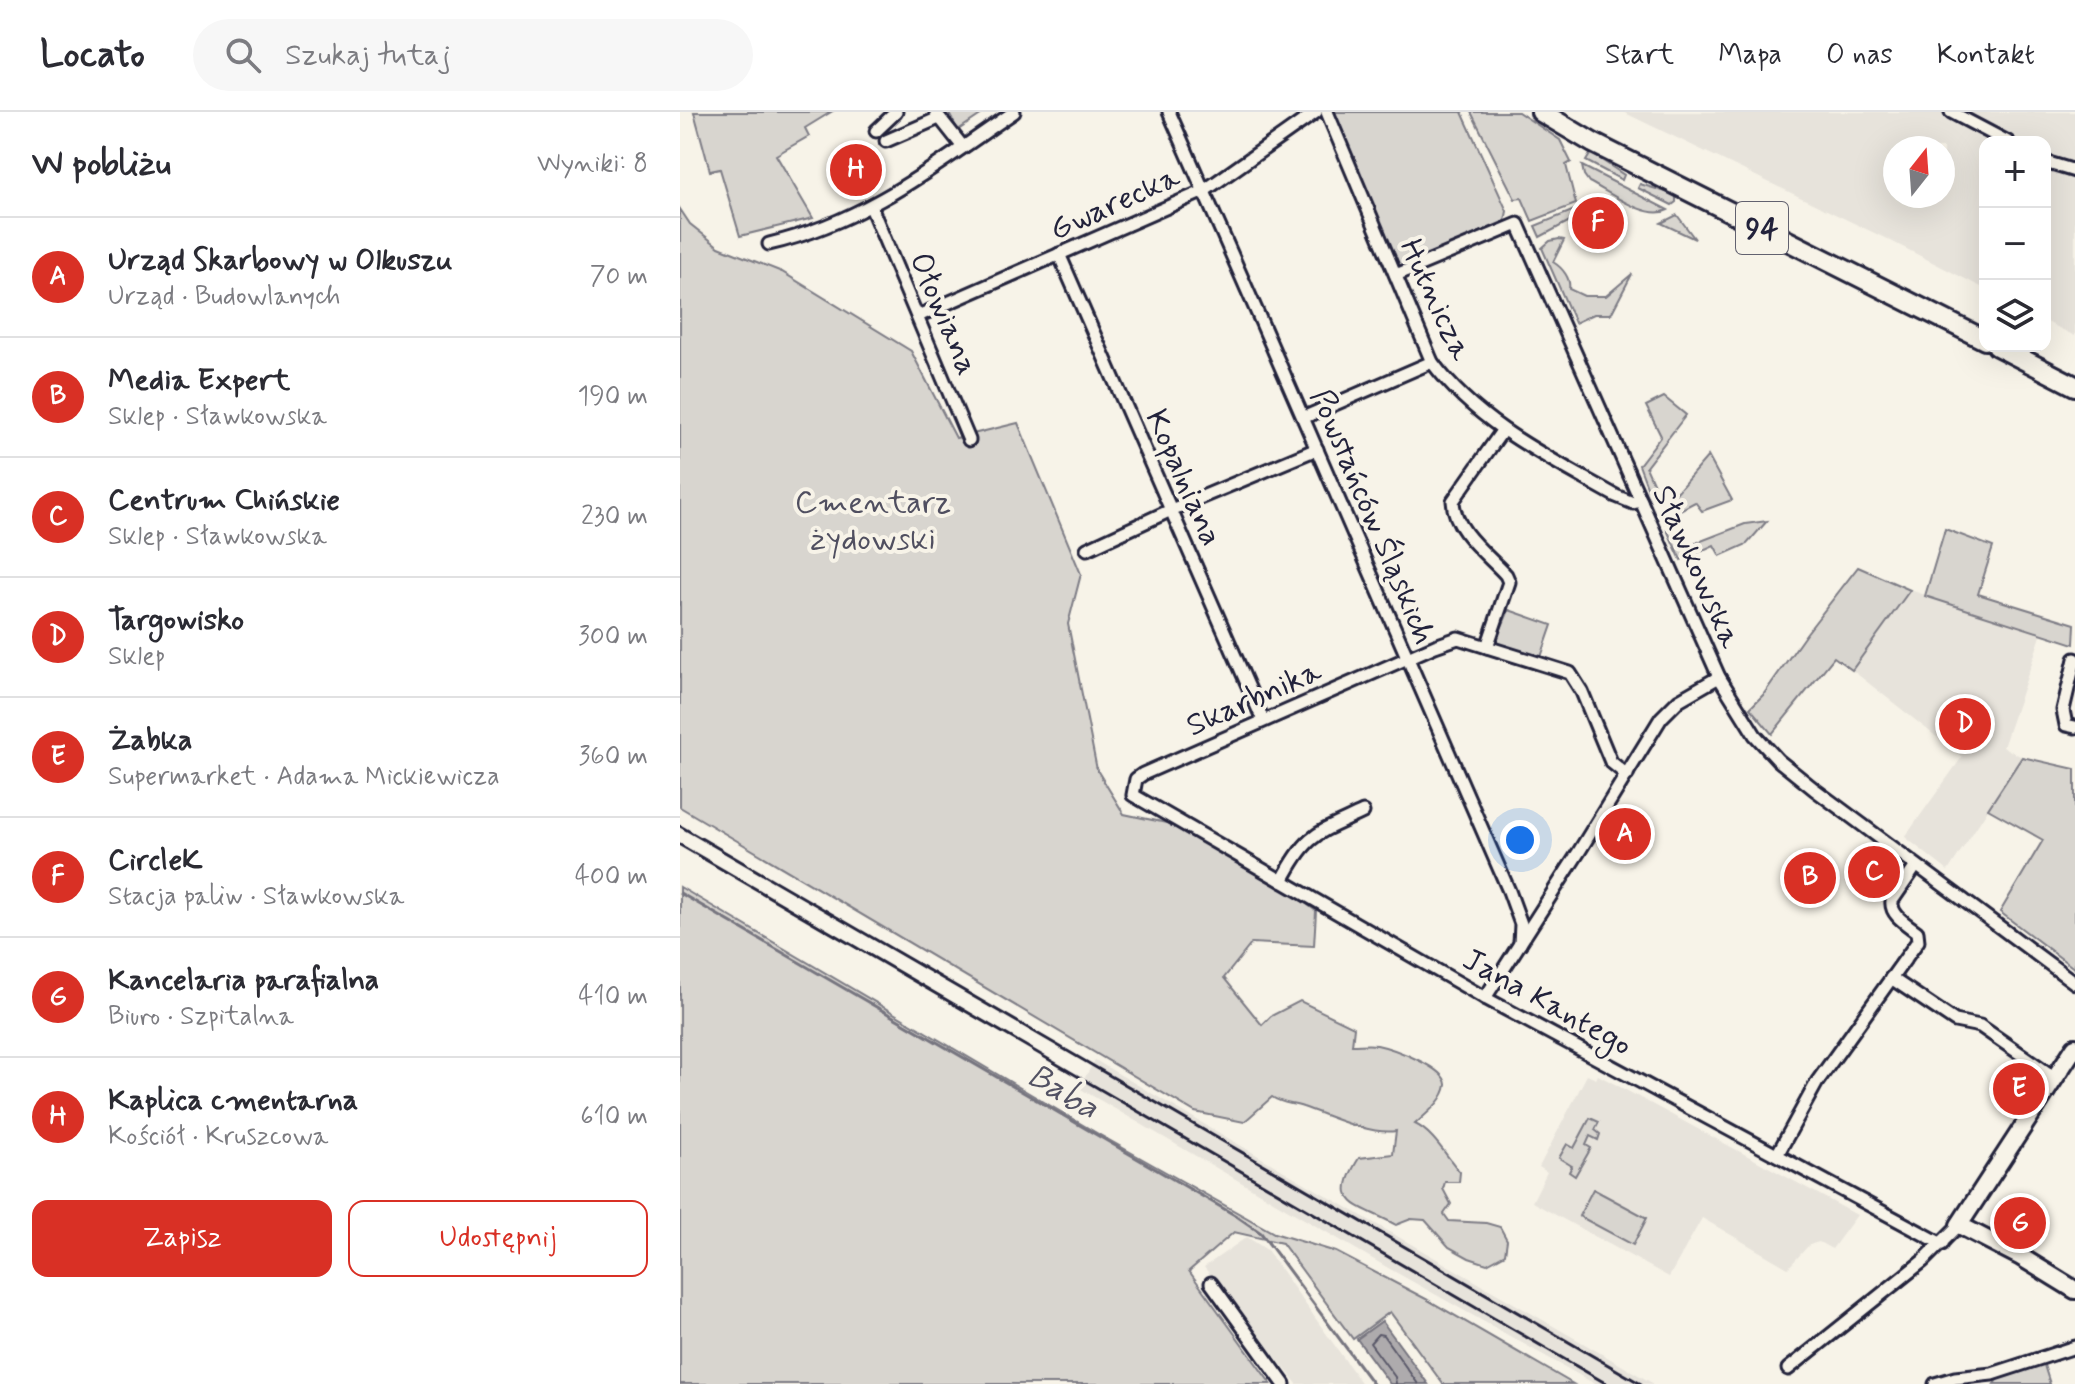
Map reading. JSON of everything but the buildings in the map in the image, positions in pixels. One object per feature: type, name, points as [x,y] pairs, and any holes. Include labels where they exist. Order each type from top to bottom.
[{"type":"main road","name":"94","points":[[1541,112],[1593,143],[1979,337]]},
{"type":"main road","points":[[2009,352],[2075,386]]},
{"type":"street","points":[[876,131],[896,112]]},
{"type":"street","points":[[769,244],[814,232],[871,207],[920,179],[1014,112]]},
{"type":"street","name":"Powstańców Śląskich","points":[[1169,112],[1305,417],[1517,911],[1521,924],[1520,944]]},
{"type":"street","name":"Gwarecka","points":[[918,316],[1204,191],[1316,112]]},
{"type":"street","name":"Hutnicza","points":[[1327,112],[1432,362],[1446,382],[1502,431],[1616,496],[1633,503],[1641,501]]},
{"type":"street","points":[[1951,112],[1997,136]]},
{"type":"street","points":[[886,141],[937,115],[963,147]]},
{"type":"street","points":[[2051,164],[2075,171]]},
{"type":"street","name":"Ołowiana","points":[[871,207],[969,440]]},
{"type":"street","name":"Sławkowska","points":[[1396,275],[1518,224],[1719,677],[1738,712],[1778,760],[2075,983]]},
{"type":"street","name":"Kopalniana","points":[[1059,254],[1263,720]]},
{"type":"street","points":[[1305,417],[1432,362]]},
{"type":"street","points":[[1487,647],[1509,582],[1459,525],[1453,512],[1453,501],[1502,431]]},
{"type":"street","points":[[1087,549],[1317,449]]},
{"type":"street","name":"Skarbnika","points":[[1133,795],[1136,779],[1143,774],[1458,638],[1570,673],[1582,692],[1611,762],[1627,775]]},
{"type":"street","points":[[2075,659],[2063,710],[2066,725],[2075,727]]},
{"type":"street","points":[[1485,998],[1669,709],[1719,677]]},
{"type":"street","name":"Jana Kantego","points":[[1133,795],[1485,998],[1942,1244]]},
{"type":"street","points":[[1282,881],[1304,844],[1320,832],[1363,812]]},
{"type":"street","points":[[1777,1155],[1817,1082],[1918,941],[1917,932],[1891,907],[1916,866]]},
{"type":"street","points":[[1891,978],[1955,1021],[1980,1026],[2055,1078]]},
{"type":"street","points":[[1788,1369],[1942,1244],[1959,1225],[2075,1047]]},
{"type":"street","points":[[1959,1225],[2075,1290]]},
{"type":"street","points":[[1211,1283],[1284,1384]]},
{"type":"street","points":[[1935,1384],[1955,1378],[1992,1374],[2075,1347]]},
{"type":"shaded area","points":[[1623,112],[2075,112],[2075,336],[2051,324],[2051,136],[1979,136],[1979,286]]},
{"type":"shaded area","points":[[1910,590],[2042,633],[2003,747],[2022,757],[1948,871],[1905,837],[1962,757],[1852,670]]},
{"type":"shaded area","points":[[1095,1060],[1654,1384],[1595,1384],[1390,1269],[1079,1088]]},
{"type":"shaded area","points":[[1587,1075],[1596,1079],[1598,1075],[1857,1215],[1832,1249],[1819,1242],[1809,1245],[1788,1268],[1702,1218],[1669,1277],[1532,1202],[1547,1172],[1539,1167]]},
{"type":"shaded area","points":[[1247,1237],[1267,1250],[1362,1384],[1297,1384],[1204,1267]]},
{"type":"green space","points":[[694,112],[831,112],[805,128],[809,136],[776,155],[813,218],[740,236],[720,169],[710,171]]},
{"type":"green space","points":[[948,112],[985,112],[958,130]]},
{"type":"green space","points":[[1333,112],[1462,112],[1507,211],[1505,221],[1402,267],[1398,266]]},
{"type":"green space","points":[[1471,112],[1518,112],[1560,140],[1571,162],[1566,165],[1576,204],[1532,221],[1522,198],[1515,199]]},
{"type":"green space","points":[[1591,153],[1624,175],[1622,180],[1586,161]]},
{"type":"green space","points":[[1582,166],[1668,210],[1650,212],[1628,204],[1589,182]]},
{"type":"green space","points":[[1640,184],[1676,195],[1676,202],[1672,205],[1638,188]]},
{"type":"green space","name":"Cmentarz żydowski","points":[[680,209],[690,224],[719,247],[782,272],[911,351],[956,438],[1018,423],[1081,574],[1068,624],[1097,770],[1124,814],[1176,825],[1273,879],[1316,911],[1314,946],[1252,943],[1224,978],[1262,1025],[1271,1016],[1300,1001],[1354,1027],[1352,1045],[1384,1047],[1406,1054],[1438,1072],[1444,1079],[1445,1091],[1434,1107],[1415,1124],[1433,1138],[1460,1172],[1459,1182],[1445,1182],[1443,1189],[1451,1204],[1444,1214],[1449,1221],[1500,1227],[1507,1240],[1505,1254],[1487,1264],[1469,1258],[1449,1247],[1425,1220],[1411,1219],[1396,1225],[1352,1202],[1347,1186],[1359,1158],[1393,1154],[1396,1131],[1361,1128],[1272,1097],[1244,1122],[1195,1112],[680,807]]},
{"type":"green space","points":[[1577,209],[1570,221],[1540,237],[1535,226]]},
{"type":"green space","points":[[1677,215],[1695,239],[1661,223]]},
{"type":"green space","points":[[1564,240],[1553,262],[1566,274],[1569,289],[1584,296],[1606,296],[1632,274],[1611,314],[1594,314],[1575,323],[1542,248],[1550,241]]},
{"type":"green space","points":[[1664,397],[1686,415],[1646,467],[1658,494],[1651,497],[1639,465],[1661,436],[1646,406]]},
{"type":"green space","points":[[1708,456],[1732,500],[1702,511],[1695,502],[1676,512],[1670,523],[1665,523],[1662,515],[1676,493]]},
{"type":"green space","points":[[1767,521],[1747,544],[1720,556],[1714,545],[1681,560],[1667,530],[1675,530],[1683,548],[1745,524]]},
{"type":"green space","points":[[1945,529],[1993,547],[1978,594],[2075,624],[2074,644],[1925,596]]},
{"type":"green space","points":[[1858,567],[1910,590],[1852,670],[1834,657],[1772,734],[1750,708],[1763,695]]},
{"type":"green space","points":[[1509,610],[1552,625],[1541,657],[1495,643]]},
{"type":"green space","points":[[2022,757],[2075,769],[2075,969],[2000,912],[2043,840],[1988,809]]},
{"type":"green space","points":[[680,887],[1100,1135],[1274,1233],[1336,1252],[1426,1299],[1573,1384],[1443,1384],[1390,1312],[1353,1339],[1282,1243],[1234,1232],[1189,1271],[1271,1384],[680,1384]]},
{"type":"green space","points":[[1590,1118],[1599,1122],[1595,1130],[1600,1134],[1598,1140],[1590,1136],[1586,1145],[1591,1148],[1575,1176],[1569,1172],[1572,1166],[1559,1158],[1567,1144],[1574,1148]]},
{"type":"green space","points":[[1593,1189],[1647,1218],[1633,1245],[1579,1216]]},
{"type":"green space","points":[[2043,1362],[2050,1384],[1994,1384],[1999,1377]]},
{"type":"water","points":[[1382,1321],[1428,1384],[1390,1384],[1357,1339]]},
{"type":"waterway","name":"Baba","points":[[680,893],[1261,1233],[1373,1384]]},
{"type":"railway","points":[[680,826],[1641,1384]]},
{"type":"railway","points":[[680,845],[1607,1384]]},
{"type":"place","name":"Kaplica cmentarna","points":[[856,170]]},
{"type":"place","name":"CircleK","points":[[1598,223]]},
{"type":"place","name":"Targowisko","points":[[1965,724]]},
{"type":"place","name":"Urząd Skarbowy w Olkuszu","points":[[1625,834]]},
{"type":"place","name":"Centrum Chińskie","points":[[1874,872]]},
{"type":"place","name":"Media Expert","points":[[1810,878]]},
{"type":"place","name":"Żabka","points":[[2019,1089]]},
{"type":"place","name":"Kancelaria parafialna","points":[[2020,1223]]}]
